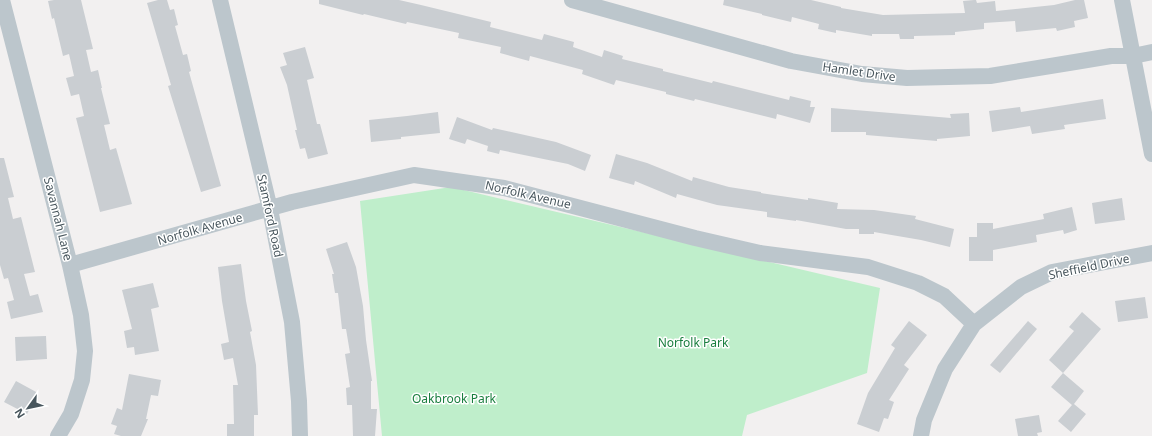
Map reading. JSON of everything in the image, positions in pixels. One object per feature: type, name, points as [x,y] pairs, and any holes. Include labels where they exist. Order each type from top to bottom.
[{"type":"street","name":"Savannah Lane","points":[[2,0],[70,265],[81,315],[86,351],[82,380],[77,398],[71,414],[58,436]]},
{"type":"street","name":"Stamford Road","points":[[220,0],[270,209],[292,322],[299,401],[300,436]]},
{"type":"street","name":"Hamlet Drive","points":[[572,0],[791,61],[862,74],[907,78],[990,76],[1111,56],[1133,56],[1152,52]]},
{"type":"street","points":[[1122,0],[1152,154]]},
{"type":"street","name":"Norfolk Avenue","points":[[70,265],[300,200],[414,175],[504,188],[695,238],[760,252],[868,267],[918,283],[944,296],[974,324]]},
{"type":"street","name":"Sheffield Drive","points":[[921,436],[924,420],[945,369],[974,324],[1021,287],[1052,272],[1152,253]]},
{"type":"green space","name":"Norfolk Park","points":[[451,187],[880,288],[867,373],[747,415],[742,436],[382,436],[360,201]]},
{"type":"building","points":[[81,0],[93,49],[86,50],[91,72],[98,70],[110,124],[104,125],[110,150],[116,148],[132,204],[100,212],[76,118],[84,116],[79,94],[71,96],[66,78],[74,76],[69,54],[63,56],[54,18],[52,19],[48,1]]},
{"type":"building","points":[[158,0],[167,0],[170,10],[174,9],[178,25],[175,26],[183,55],[187,54],[191,71],[189,72],[221,186],[201,192],[168,86],[171,85],[147,3]]},
{"type":"building","points":[[319,0],[399,0],[491,22],[490,27],[542,40],[544,34],[574,42],[573,47],[602,57],[604,50],[623,56],[622,59],[663,69],[663,71],[712,83],[713,81],[789,100],[790,96],[811,101],[810,107],[815,107],[810,123],[777,114],[776,119],[695,99],[694,101],[666,94],[666,92],[616,80],[614,85],[582,74],[583,70],[530,56],[529,61],[500,53],[501,47],[458,38],[459,33],[407,22],[406,24],[363,15],[319,4]]},
{"type":"building","points":[[724,0],[811,0],[841,8],[883,15],[965,13],[963,1],[974,0],[976,0],[977,3],[995,1],[996,11],[1054,5],[1075,0],[1084,0],[1088,18],[1074,21],[1075,27],[1057,31],[1056,28],[1016,32],[1015,21],[984,23],[984,29],[955,32],[955,35],[914,36],[914,39],[900,39],[899,34],[872,34],[872,36],[836,30],[836,33],[818,29],[819,24],[792,17],[791,22],[723,5]]},
{"type":"building","points":[[305,47],[314,78],[307,80],[317,124],[320,124],[328,154],[308,159],[305,148],[300,149],[287,85],[280,67],[287,65],[283,53]]},
{"type":"building","points":[[1103,99],[1106,119],[1064,125],[1065,129],[1032,134],[1030,126],[992,132],[989,111],[1020,107],[1021,112]]},
{"type":"building","points":[[831,108],[951,118],[950,114],[969,113],[970,136],[937,139],[937,141],[866,135],[866,132],[831,132]]},
{"type":"building","points":[[438,112],[440,133],[371,142],[369,120]]},
{"type":"building","points":[[457,117],[492,130],[493,128],[556,142],[591,155],[585,171],[568,164],[500,150],[499,154],[487,151],[488,146],[467,139],[465,144],[449,139]]},
{"type":"building","points":[[616,154],[647,163],[692,181],[693,177],[729,187],[761,193],[838,203],[837,209],[874,210],[916,216],[915,219],[954,229],[950,247],[921,240],[874,232],[874,234],[859,234],[859,229],[846,229],[796,220],[767,217],[767,212],[717,205],[677,194],[676,198],[635,181],[634,185],[609,178]]},
{"type":"building","points":[[0,158],[4,158],[14,197],[8,198],[13,219],[21,217],[35,272],[24,274],[30,296],[38,294],[43,312],[11,319],[7,302],[14,300],[8,278],[4,279],[0,265]]},
{"type":"building","points":[[1122,198],[1125,220],[1095,224],[1092,203]]},
{"type":"building","points":[[1072,207],[1077,230],[1064,234],[1063,230],[1036,235],[1037,242],[993,250],[993,261],[969,261],[969,237],[977,237],[977,223],[993,223],[993,229],[1044,219],[1043,214]]},
{"type":"building","points":[[347,242],[356,267],[363,306],[372,381],[371,409],[377,409],[375,436],[353,436],[352,405],[347,405],[346,388],[350,387],[345,354],[350,353],[346,329],[342,329],[338,293],[335,293],[332,274],[334,274],[326,249]]},
{"type":"building","points":[[241,264],[256,365],[258,415],[254,415],[254,436],[227,436],[227,424],[234,424],[233,385],[238,385],[233,358],[224,360],[221,344],[229,342],[218,267]]},
{"type":"building","points":[[153,283],[159,307],[151,309],[159,351],[135,355],[134,347],[127,348],[124,331],[132,329],[122,290]]},
{"type":"building","points":[[1145,297],[1148,318],[1118,322],[1115,301]]},
{"type":"building","points":[[1082,312],[1101,329],[1063,373],[1049,360],[1074,331],[1069,327]]},
{"type":"building","points":[[909,321],[927,335],[904,365],[909,369],[889,400],[894,402],[888,419],[884,418],[879,432],[857,424],[868,393],[895,348],[891,345]]},
{"type":"building","points":[[1028,321],[1037,329],[1000,373],[990,365]]},
{"type":"building","points":[[46,336],[47,359],[16,361],[15,337]]},
{"type":"building","points":[[1063,373],[1084,391],[1074,404],[1086,414],[1071,432],[1058,421],[1072,405],[1051,387]]},
{"type":"building","points":[[129,374],[161,380],[158,396],[151,395],[146,419],[148,419],[141,436],[121,436],[114,434],[117,426],[111,424],[117,408],[122,410]]},
{"type":"building","points":[[16,381],[38,393],[27,414],[4,402]]},
{"type":"building","points":[[1039,415],[1042,432],[1037,433],[1038,436],[1018,436],[1015,419]]},
{"type":"park label","name":"Oakbrook Park","points":[[454,399]]}]
